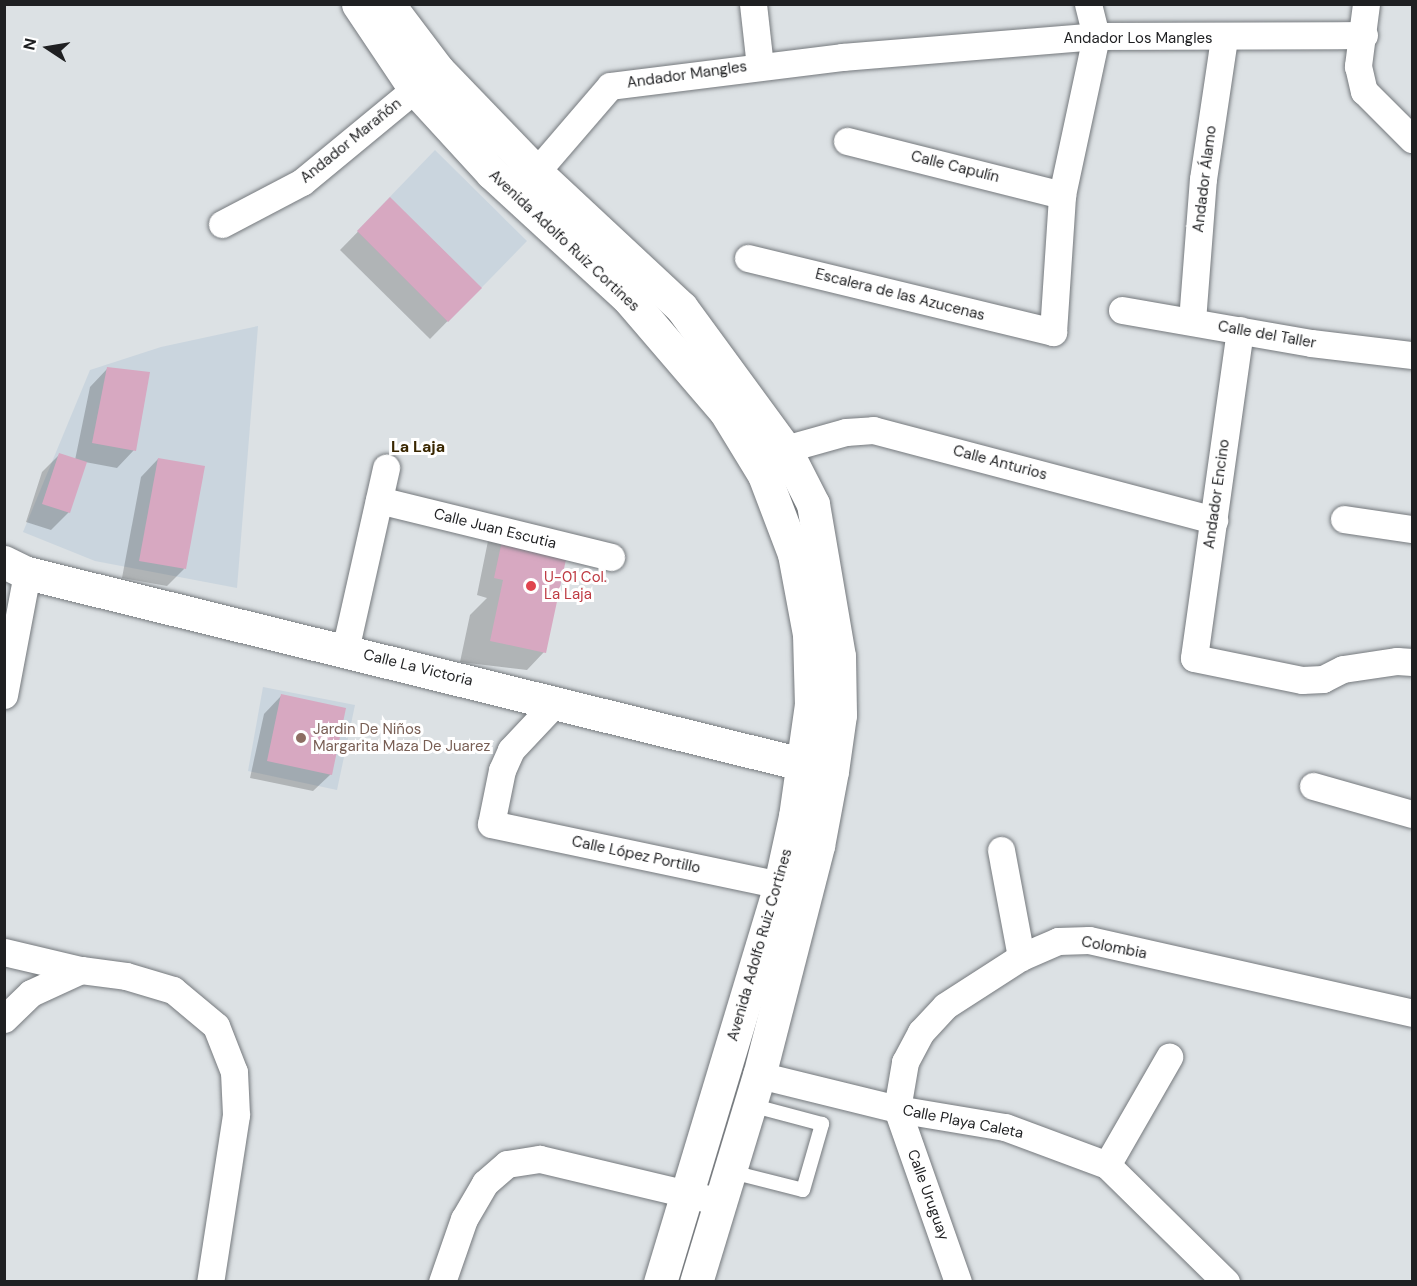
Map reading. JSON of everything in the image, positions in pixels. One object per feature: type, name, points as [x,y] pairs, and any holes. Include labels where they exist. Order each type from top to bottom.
[{"type":"main road","name":"Avenida Adolfo Ruiz Cortines","points":[[358,4],[415,89],[492,173],[628,298],[725,411],[764,475],[794,554],[809,634],[811,704],[817,768],[818,846],[755,1090],[696,1281]]},
{"type":"main road","name":"Avenida Adolfo Ruiz Cortines","points":[[388,4],[438,70],[536,172],[681,307],[785,449],[813,504],[828,573],[839,656],[840,715],[817,768],[660,1281]]},
{"type":"main road","name":"Calle La Victoria","points":[[16,568],[817,768]]},
{"type":"street","points":[[753,4],[760,66]]},
{"type":"street","points":[[1062,195],[1096,36],[1088,4]]},
{"type":"street","points":[[1366,4],[1364,35],[1358,66],[1364,91],[1413,139]]},
{"type":"street","name":"Andador Los Mangles","points":[[842,57],[1096,36],[1224,38],[1364,35]]},
{"type":"street","name":"Andador Álamo","points":[[1191,321],[1203,180],[1224,38]]},
{"type":"street","name":"Andador Mangles","points":[[536,172],[610,86],[842,57]]},
{"type":"street","name":"Andador Marañón","points":[[222,224],[302,182],[415,89]]},
{"type":"street","name":"Calle Capulín","points":[[847,141],[1062,195]]},
{"type":"street","name":"Escalera de las Azucenas","points":[[748,258],[1053,332],[1062,195]]},
{"type":"street","name":"Calle del Taller","points":[[1122,310],[1380,353],[1413,355]]},
{"type":"street","name":"Andador Encino","points":[[1239,330],[1194,658],[1302,680],[1323,679],[1343,669],[1413,662]]},
{"type":"street","name":"Calle Anturios","points":[[785,449],[846,432],[873,430],[1214,520]]},
{"type":"street","points":[[345,650],[386,468]]},
{"type":"street","name":"Calle Juan Escutia","points":[[379,500],[611,557]]},
{"type":"street","points":[[1344,519],[1413,529]]},
{"type":"street","points":[[4,695],[16,568]]},
{"type":"street","name":"Calle López Portillo","points":[[555,702],[511,750],[502,770],[491,824],[780,885]]},
{"type":"street","points":[[1313,786],[1413,814]]},
{"type":"street","points":[[1001,850],[1021,957]]},
{"type":"street","name":"Colombia","points":[[897,1109],[905,1062],[921,1032],[945,1006],[1021,957],[1058,942],[1089,940],[1413,1012]]},
{"type":"street","points":[[4,952],[81,970],[126,976],[173,990],[216,1026],[234,1072],[236,1115],[210,1281]]},
{"type":"street","points":[[4,1019],[31,993],[81,970]]},
{"type":"street","points":[[1107,1165],[1169,1057]]},
{"type":"street","name":"Calle Playa Caleta","points":[[755,1090],[1005,1126],[1107,1165],[1226,1281]]},
{"type":"street","name":"Calle Uruguay","points":[[897,1109],[958,1281]]},
{"type":"street","points":[[442,1281],[464,1219],[485,1183],[507,1164],[540,1159],[692,1178],[726,1187]]},
{"type":"lane","points":[[726,1187],[803,1190],[822,1124],[755,1090]]},
{"type":"shaded area","points":[[435,150],[527,241],[448,322],[357,231]]},
{"type":"shaded area","points":[[258,326],[237,588],[95,561],[23,532],[90,370],[161,347]]},
{"type":"shaded area","name":"Jardin De Niños Margarita Maza De Juarez","points":[[263,687],[355,705],[337,790],[248,771]]},
{"type":"building","points":[[390,197],[482,288],[448,322],[357,231]]},
{"type":"building","points":[[107,367],[150,372],[136,451],[92,443]]},
{"type":"building","points":[[59,453],[87,462],[70,513],[42,504]]},
{"type":"building","points":[[158,458],[205,466],[186,569],[139,561]]},
{"type":"building","name":"U-01 Col. La Laja","points":[[506,522],[571,536],[546,653],[490,641],[503,580],[494,578]]},
{"type":"building","points":[[281,694],[346,708],[332,775],[267,761]]},
{"type":"place","name":"U-01 Col. La Laja","points":[[531,586]]},
{"type":"place","name":"Jardin De Niños Margarita Maza De Juarez","points":[[301,738]]},
{"type":"district","name":"La Laja","points":[[418,447]]}]
